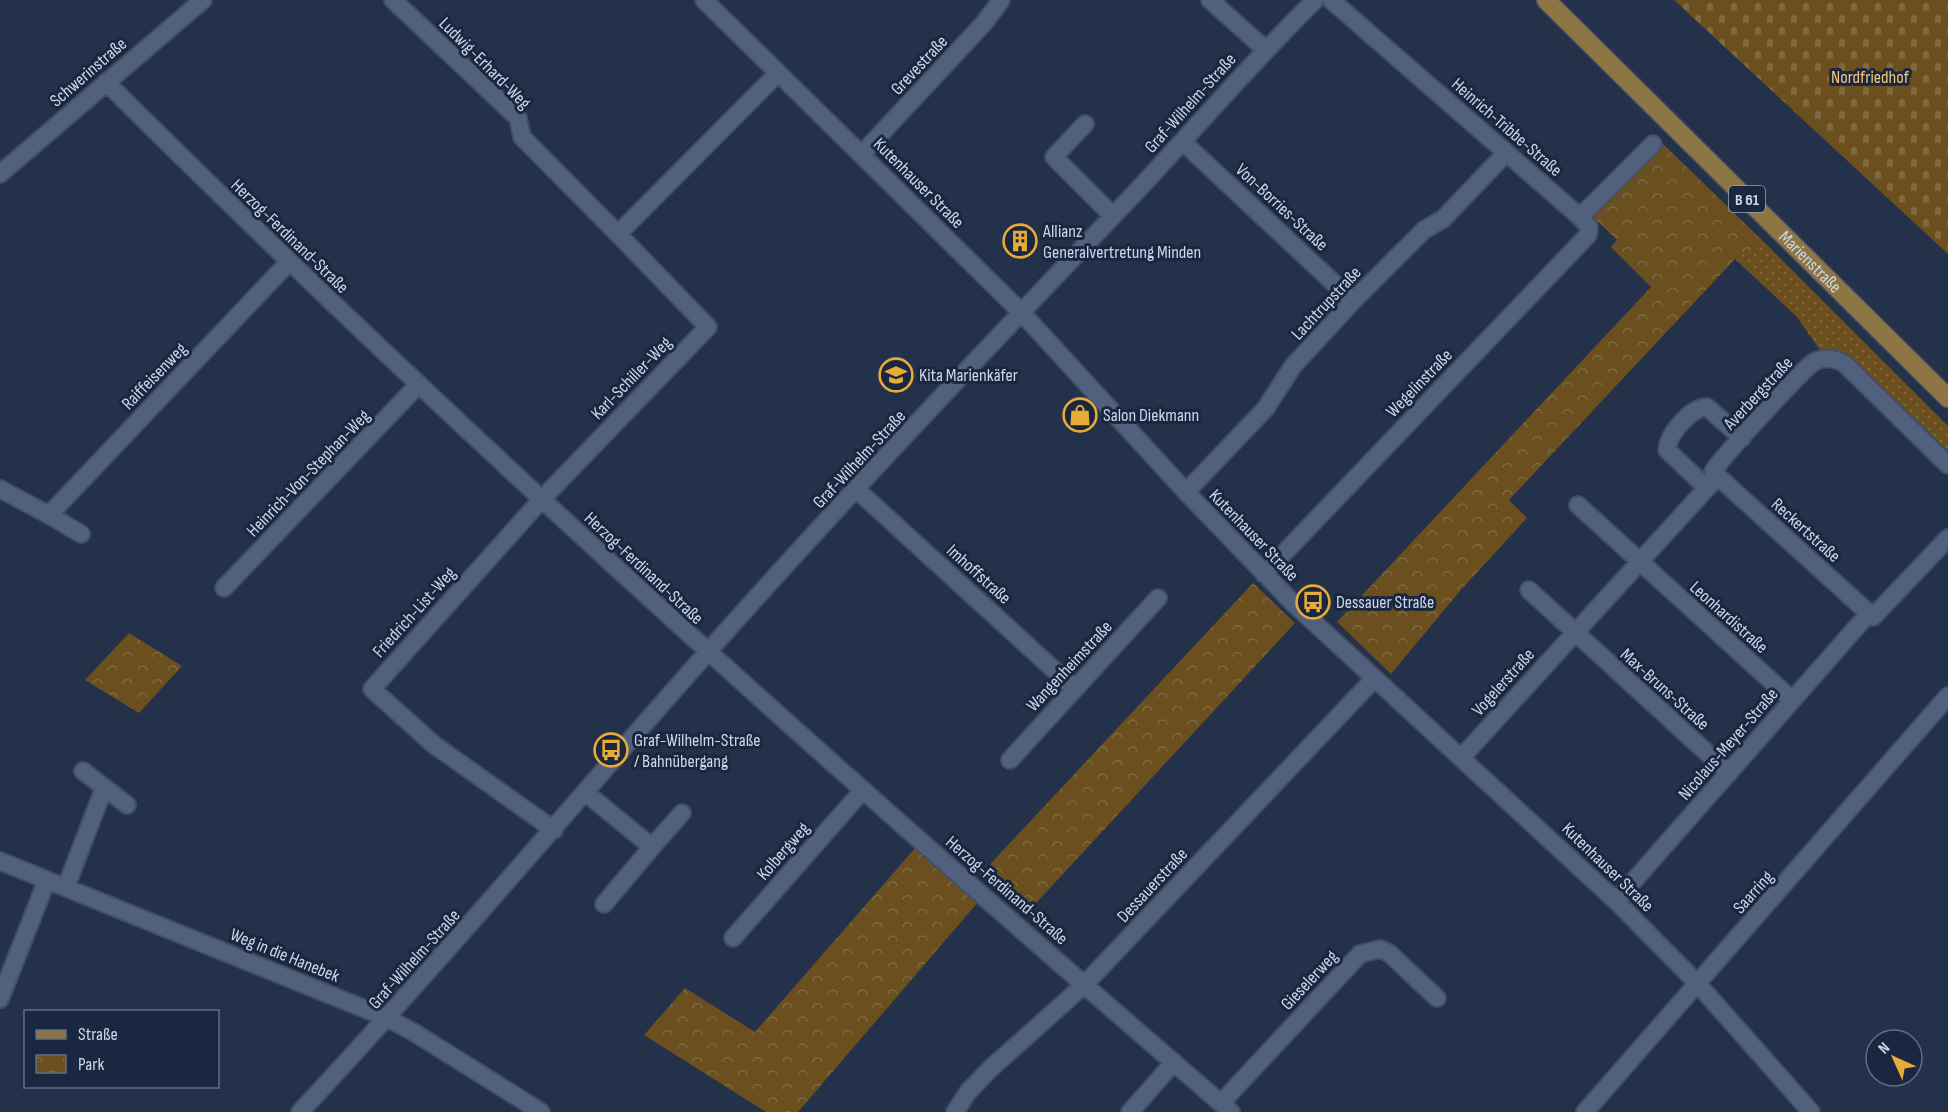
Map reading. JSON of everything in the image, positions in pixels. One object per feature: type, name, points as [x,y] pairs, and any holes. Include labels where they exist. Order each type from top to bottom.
[{"type":"main road","name":"Marienstraße","points":[[1546,0],[1948,398]]},
{"type":"street","name":"Schwerinstraße","points":[[0,174],[203,0]]},
{"type":"street","name":"Ludwig-Erhard-Weg","points":[[393,0],[518,118],[522,137],[667,284]]},
{"type":"street","name":"Kutenhauser Straße","points":[[704,0],[1021,312],[1264,574],[1373,680],[1616,902],[1697,983],[1812,1112]]},
{"type":"street","name":"Grevestraße","points":[[862,154],[985,22],[1001,0]]},
{"type":"street","points":[[1210,0],[1265,49]]},
{"type":"street","name":"Graf-Wilhelm-Straße","points":[[300,1112],[554,830],[707,652],[1021,312],[1183,142],[1265,49],[1315,0]]},
{"type":"street","name":"Heinrich-Tribbe-Straße","points":[[1331,0],[1580,217]]},
{"type":"street","points":[[618,234],[778,73]]},
{"type":"street","name":"Herzog-Ferdinand-Straße","points":[[106,82],[288,263],[707,652],[1226,1107]]},
{"type":"street","points":[[1086,124],[1054,157],[1113,216]]},
{"type":"street","name":"Von-Borries-Straße","points":[[1183,142],[1353,302]]},
{"type":"street","points":[[1580,217],[1653,144]]},
{"type":"street","name":"Lachtrupstraße","points":[[1186,492],[1266,408],[1293,366],[1353,302],[1424,230],[1443,219],[1506,153]]},
{"type":"street","name":"Wegelinstraße","points":[[1264,574],[1588,235],[1589,227],[1580,217]]},
{"type":"street","name":"Raiffeisenweg","points":[[49,515],[288,263]]},
{"type":"street","name":"Karl-Schiller-Weg","points":[[541,500],[708,327],[667,284]]},
{"type":"street","name":"Averbergstraße","points":[[1712,483],[1714,470],[1742,438],[1804,370],[1814,362],[1825,358],[1835,358],[1845,364],[1948,465]]},
{"type":"street","name":"Heinrich-Von-Stephan-Weg","points":[[224,588],[419,384]]},
{"type":"street","points":[[1712,483],[1672,458],[1667,450],[1670,436],[1694,411],[1707,406],[1742,438]]},
{"type":"street","name":"Vogelerstraße","points":[[1461,758],[1712,483]]},
{"type":"street","name":"Reckertstraße","points":[[1712,483],[1869,613]]},
{"type":"street","points":[[0,489],[81,534]]},
{"type":"street","name":"Imhoffstraße","points":[[857,490],[1074,688]]},
{"type":"street","name":"Friedrich-List-Weg","points":[[541,500],[372,689],[433,744],[554,830]]},
{"type":"street","points":[[1578,505],[1640,562]]},
{"type":"street","points":[[1869,613],[1873,616],[1948,538]]},
{"type":"street","name":"Leonhardistraße","points":[[1640,562],[1792,700]]},
{"type":"street","points":[[1529,590],[1575,633]]},
{"type":"street","name":"Wangenheimstraße","points":[[1010,760],[1158,598]]},
{"type":"street","name":"Nicolaus-Meyer-Straße","points":[[1616,902],[1869,613]]},
{"type":"street","name":"Max-Bruns-Straße","points":[[1575,633],[1729,773]]},
{"type":"street","name":"Dessauerstraße","points":[[955,1112],[968,1092],[990,1069],[1085,984],[1373,680]]},
{"type":"street","name":"Saarring","points":[[1585,1112],[1810,857],[1948,696]]},
{"type":"street","points":[[83,771],[127,805]]},
{"type":"street","points":[[66,887],[104,788]]},
{"type":"street","name":"Kolbergweg","points":[[733,938],[863,790]]},
{"type":"street","points":[[586,793],[652,847]]},
{"type":"street","points":[[604,904],[682,813]]},
{"type":"street","name":"Weg in die Hanebek","points":[[0,861],[387,1018],[541,1112]]},
{"type":"street","points":[[0,999],[47,880]]},
{"type":"street","name":"Gieselerweg","points":[[1226,1107],[1360,954],[1380,949],[1389,953],[1437,999]]},
{"type":"street","points":[[1130,1112],[1174,1062]]},
{"type":"green space","name":"Nordfriedhof","points":[[1674,0],[1948,0],[1948,254]]},
{"type":"green space","points":[[1660,141],[1761,239],[1735,259],[1509,500],[1527,518],[1459,592],[1391,674],[1337,622],[1651,287],[1611,247],[1617,240],[1589,213]]},
{"type":"green space","points":[[1761,239],[1948,426],[1948,461],[1822,353],[1797,317],[1735,259]]},
{"type":"green space","points":[[1253,583],[1295,623],[1026,914],[980,875]]},
{"type":"green space","points":[[129,633],[182,666],[139,713],[85,680]]},
{"type":"green space","points":[[916,847],[979,901],[798,1112],[766,1112],[644,1035],[685,988],[755,1032]]},
{"type":"place","name":"Allianz Generalvertretung Minden","points":[[1020,241]]},
{"type":"place","name":"Kita Marienkäfer","points":[[896,375]]},
{"type":"place","name":"Salon Diekmann","points":[[1080,415]]},
{"type":"place","name":"Dessauer Straße","points":[[1313,602]]},
{"type":"place","name":"Graf-Wilhelm-Straße / Bahnübergang","points":[[611,750]]}]
